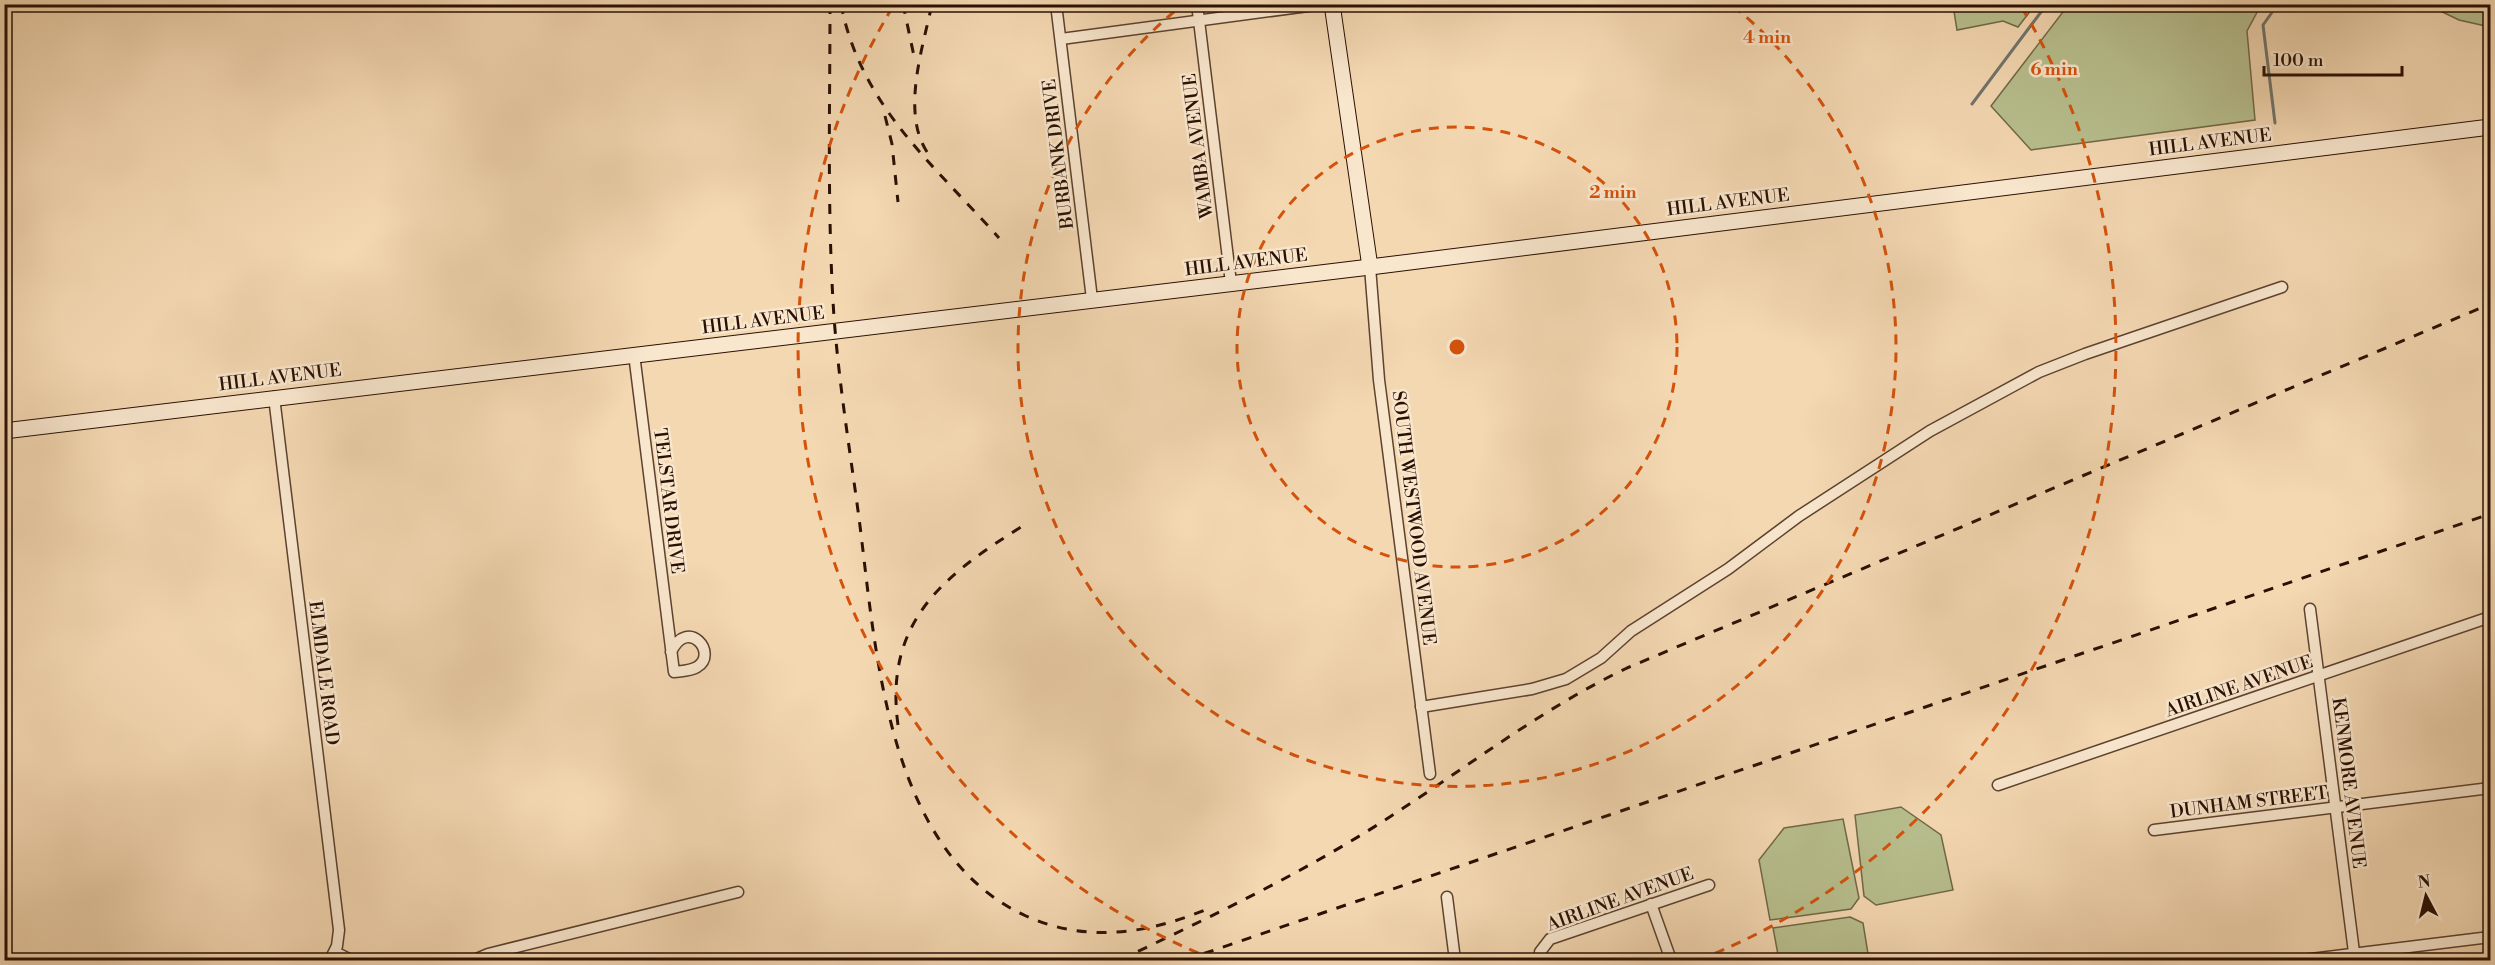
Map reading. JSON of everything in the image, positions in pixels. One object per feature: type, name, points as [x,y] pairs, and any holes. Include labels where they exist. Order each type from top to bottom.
[{"type":"main road","points":[[1332,4],[1370,267]]},
{"type":"main road","name":"HILL AVENUE","points":[[4,431],[1370,267],[2490,127]]},
{"type":"street","name":"BURBANK DRIVE","points":[[1056,4],[1092,299]]},
{"type":"street","name":"WAMBA AVENUE","points":[[1197,4],[1231,283]]},
{"type":"street","points":[[1060,39],[1323,4]]},
{"type":"street","name":"SOUTH WESTWOOD AVENUE","points":[[1370,267],[1379,380],[1430,774]]},
{"type":"street","points":[[1421,707],[1533,689],[1566,679],[1601,658],[1631,631],[1728,569],[1799,516],[1930,431],[2039,372],[2085,354],[2282,287]]},
{"type":"street","name":"TELSTAR DRIVE","points":[[634,354],[671,652]]},
{"type":"street","name":"ELMDALE ROAD","points":[[274,398],[339,930],[332,956]]},
{"type":"street","name":"KENMORE AVENUE","points":[[2310,609],[2354,957]]},
{"type":"street","name":"AIRLINE AVENUE","points":[[1998,785],[2490,617]]},
{"type":"street","name":"DUNHAM STREET","points":[[2154,830],[2490,788]]},
{"type":"street","name":"AIRLINE AVENUE","points":[[1540,960],[1543,947],[1555,937],[1709,885]]},
{"type":"street","points":[[474,960],[500,951],[738,892]]},
{"type":"street","points":[[1447,897],[1455,960]]},
{"type":"street","points":[[1651,904],[1671,960]]},
{"type":"street","points":[[2303,960],[2354,957],[2490,937]]},
{"type":"street","points":[[332,956],[351,960]]},
{"type":"green space","points":[[1953,4],[2035,5],[2018,27],[2003,21],[1957,30]]},
{"type":"green space","points":[[2069,4],[2261,5],[2247,31],[2255,120],[2031,150],[1991,106]]},
{"type":"green space","points":[[2428,5],[2490,5],[2490,27],[2459,20]]},
{"type":"green space","points":[[1901,807],[1941,835],[1953,890],[1876,905],[1864,896],[1855,815]]},
{"type":"green space","points":[[1843,819],[1859,898],[1851,909],[1770,920],[1759,860],[1784,828]]},
{"type":"green space","points":[[1850,917],[1863,923],[1869,960],[1779,960],[1773,928]]},
{"type":"waterway","points":[[1972,104],[2047,4]]},
{"type":"waterway","points":[[2275,123],[2263,25],[2278,4]]},
{"type":"railway","points":[[830,4],[830,239],[839,367],[882,685],[896,742],[916,797],[943,845],[979,886],[1026,916],[1071,930],[1116,932],[1161,925],[1205,910]]},
{"type":"railway","points":[[841,4],[851,40],[865,73],[882,103],[925,159],[999,238]]},
{"type":"railway","points":[[903,4],[915,61]]},
{"type":"railway","points":[[927,152],[919,136],[915,99],[916,79],[932,4]]},
{"type":"railway","points":[[885,116],[892,144],[898,202]]},
{"type":"railway","points":[[1120,960],[1321,859],[1385,820],[1564,702],[1627,668],[2490,304]]},
{"type":"railway","points":[[1185,960],[2490,514]]},
{"type":"railway","points":[[898,725],[896,689],[900,658],[910,630],[925,606],[944,584],[967,564],[1021,527]]}]
